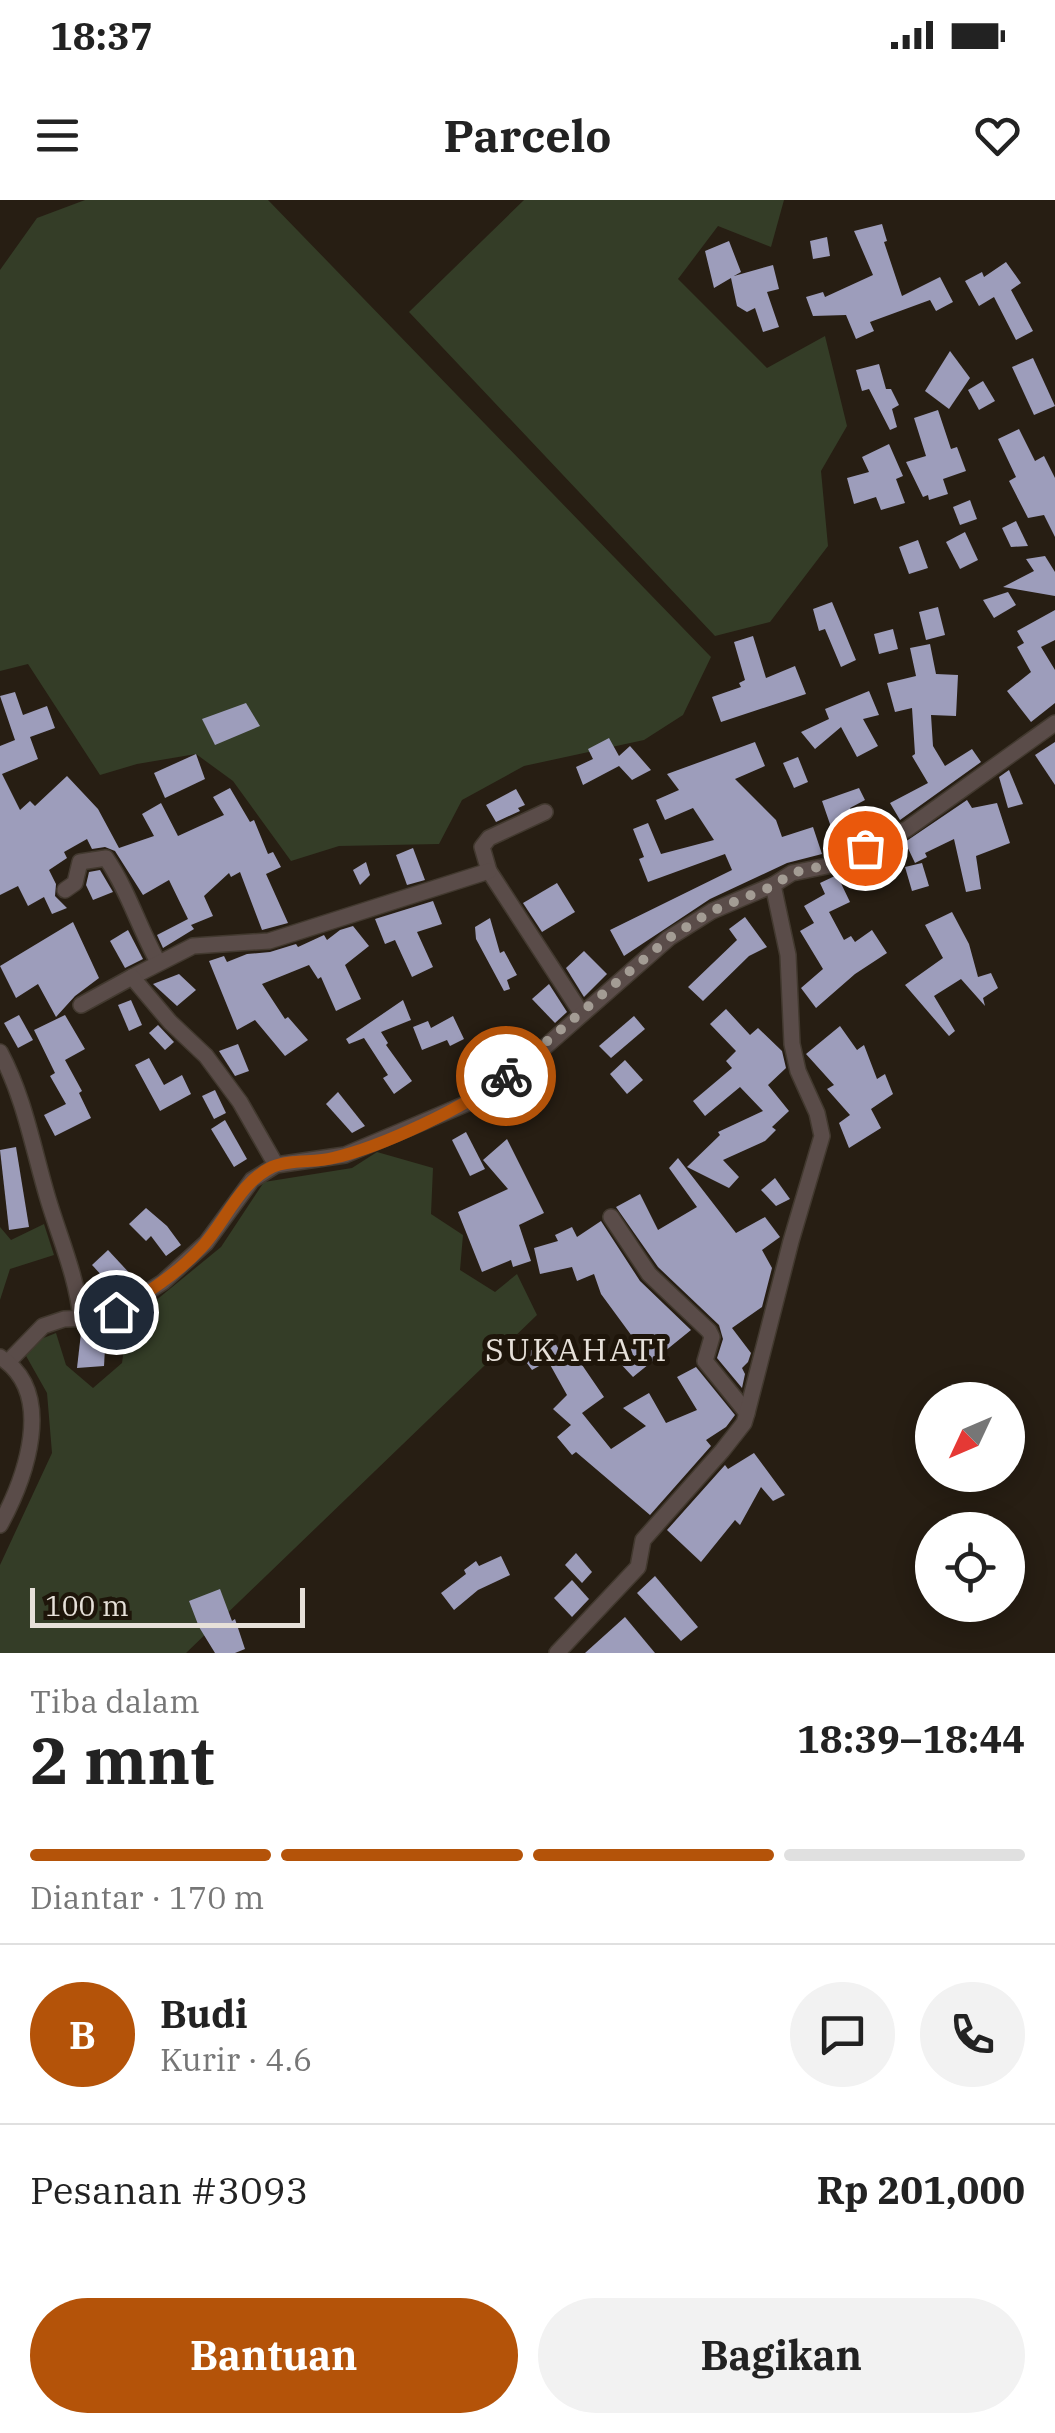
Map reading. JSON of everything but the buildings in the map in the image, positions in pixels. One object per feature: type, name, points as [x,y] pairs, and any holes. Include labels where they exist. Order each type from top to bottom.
[{"type":"street","points":[[0,1525],[28,1461],[32,1408],[24,1380],[4,1359],[43,1326],[116,1312],[186,1264],[252,1180],[276,1165],[345,1155],[468,1103],[582,1014],[669,938],[712,911],[773,886],[792,873],[832,864],[907,829],[1055,723]]},
{"type":"street","points":[[545,812],[489,838],[482,847],[489,871],[582,1014]]},
{"type":"street","points":[[65,890],[76,882],[80,862],[106,858],[127,892],[135,918],[158,962]]},
{"type":"street","points":[[81,1005],[193,946],[270,941],[489,871]]},
{"type":"street","points":[[557,1653],[638,1567],[643,1540],[722,1451],[748,1413],[822,1136],[792,1044],[788,956],[773,886]]},
{"type":"street","points":[[132,977],[170,1022],[206,1056],[240,1102],[276,1165]]},
{"type":"street","points":[[0,1052],[30,1124],[39,1169],[78,1290],[81,1318]]},
{"type":"street","points":[[610,1217],[649,1274],[709,1330],[712,1337],[704,1361],[748,1413]]},
{"type":"green space","points":[[85,200],[268,200],[711,657],[683,715],[644,740],[524,766],[462,800],[439,844],[339,846],[291,861],[233,781],[196,754],[100,775],[28,664],[0,671],[0,270],[37,218]]},
{"type":"green space","points":[[524,200],[784,200],[771,247],[718,226],[678,279],[767,368],[825,336],[847,426],[821,471],[828,546],[770,622],[715,636],[409,312]]},
{"type":"green space","points":[[377,1152],[433,1168],[431,1214],[463,1235],[460,1270],[495,1292],[517,1274],[537,1315],[186,1653],[0,1653],[0,1565],[52,1453],[47,1393],[21,1347],[56,1333],[66,1365],[93,1388],[122,1363],[126,1334],[149,1306],[221,1247],[264,1182],[352,1168]]},
{"type":"green space","points":[[44,1224],[54,1255],[10,1269],[0,1300],[0,1227],[11,1240]]},
{"type":"way so far","points":[[506,1076],[669,938],[744,895],[773,886],[792,873],[832,864],[865,848]]},
{"type":"district","name":"SUKAHATI","points":[[577,1350]]},
{"type":"route","points":[[116,1312],[186,1264],[252,1180],[276,1165],[329,1160],[366,1147],[468,1103],[506,1076]]}]
